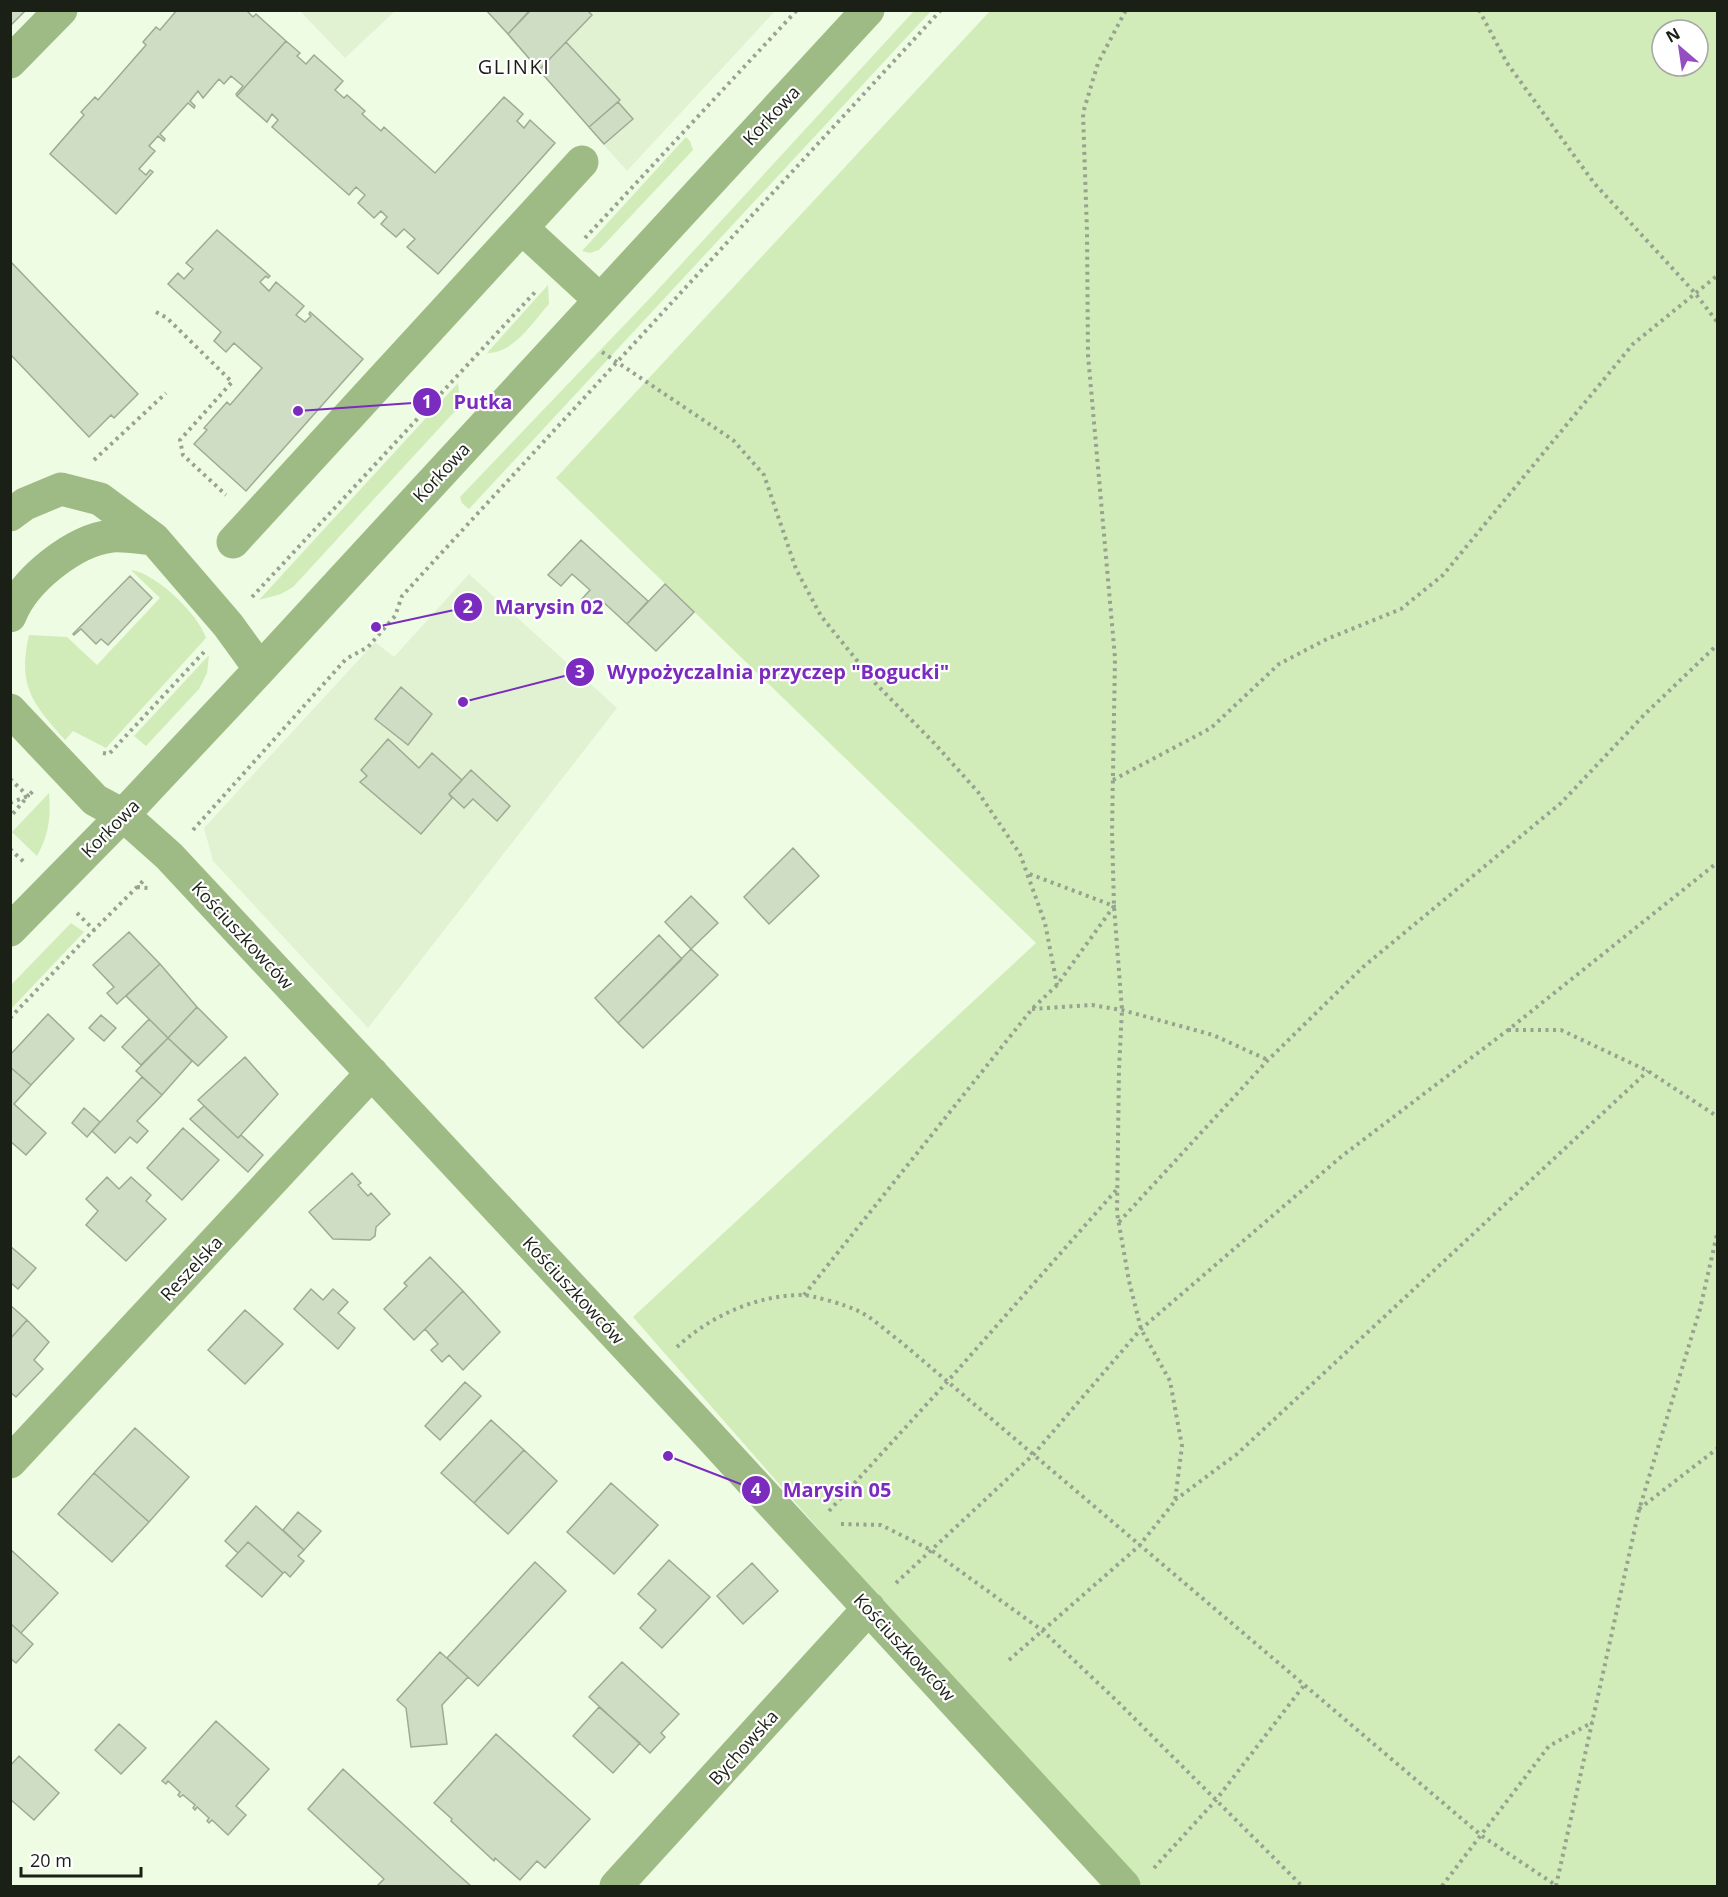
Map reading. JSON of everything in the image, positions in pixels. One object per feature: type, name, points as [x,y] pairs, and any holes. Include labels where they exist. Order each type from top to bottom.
[{"type":"street","points":[[10,62],[61,10]]},
{"type":"street","name":"Korkowa","points":[[10,930],[123,815],[260,669],[868,10]]},
{"type":"street","points":[[233,542],[582,162]]},
{"type":"street","points":[[522,228],[600,300]]},
{"type":"street","points":[[10,515],[25,504],[61,489],[100,500],[154,539],[228,625],[260,669]]},
{"type":"street","points":[[10,616],[13,608],[39,574],[80,546],[112,536],[154,539]]},
{"type":"street","name":"Kościuszkowców","points":[[10,710],[95,800],[123,815],[169,856],[869,1608],[1124,1887]]},
{"type":"street","name":"Reszelska","points":[[10,1462],[372,1073]]},
{"type":"street","name":"Bychowska","points":[[616,1887],[869,1608]]},
{"type":"path","points":[[99,752],[109,754],[797,10]]},
{"type":"path","points":[[10,1018],[169,856],[346,659],[368,646],[395,616],[402,596],[941,10]]},
{"type":"path","points":[[1126,10],[1098,63],[1083,113],[1088,355],[1115,658],[1112,781],[1114,906],[1122,1010],[1119,1069],[1119,1223],[1129,1281],[1141,1329],[1170,1381],[1182,1446],[1175,1501]]},
{"type":"path","points":[[1479,10],[1507,63],[1594,183],[1695,293],[1718,323]]},
{"type":"path","points":[[1112,781],[1211,728],[1279,664],[1327,639],[1401,609],[1443,575],[1633,344],[1718,275]]},
{"type":"path","points":[[156,312],[167,318],[232,382],[180,440],[183,455],[233,502]]},
{"type":"path","points":[[571,331],[733,440],[764,475],[796,569],[821,616],[876,684],[978,792],[1020,854],[1045,923],[1057,985]]},
{"type":"path","points":[[92,463],[166,393]]},
{"type":"path","points":[[1119,1223],[1268,1060],[1363,967],[1561,803],[1645,714],[1718,644]]},
{"type":"path","points":[[10,778],[28,796]]},
{"type":"path","points":[[10,817],[42,783]]},
{"type":"path","points":[[10,803],[28,796]]},
{"type":"path","points":[[869,1608],[1033,1455],[1141,1329],[1342,1156],[1508,1030],[1718,862]]},
{"type":"path","points":[[1027,873],[1114,906]]},
{"type":"path","points":[[51,887],[94,930]]},
{"type":"path","points":[[804,1295],[1032,1009],[1057,985],[1114,906]]},
{"type":"path","points":[[1032,1009],[1092,1005],[1122,1010],[1213,1035],[1268,1060]]},
{"type":"path","points":[[1508,1030],[1562,1030],[1648,1071],[1718,1117]]},
{"type":"path","points":[[1009,1660],[1139,1546],[1175,1501],[1236,1454],[1648,1071]]},
{"type":"path","points":[[804,1538],[947,1382],[1118,1188]]},
{"type":"path","points":[[650,1372],[689,1336],[730,1310],[760,1301],[804,1295],[857,1310],[901,1342],[1482,1836],[1556,1886],[1639,1510],[1700,1309],[1718,1230]]},
{"type":"path","points":[[1639,1510],[1718,1449]]},
{"type":"path","points":[[804,1538],[838,1524],[881,1524],[932,1550],[1043,1631],[1302,1887]]},
{"type":"path","points":[[1154,1869],[1216,1800],[1305,1684]]},
{"type":"path","points":[[1442,1887],[1549,1746],[1593,1722]]},
{"type":"shaded area","points":[[300,11],[395,11],[345,58]]},
{"type":"shaded area","points":[[486,11],[775,11],[627,171]]},
{"type":"shaded area","points":[[914,11],[931,11],[469,509],[462,503],[460,497],[652,296]]},
{"type":"shaded area","points":[[990,11],[1717,11],[1717,1886],[1142,1886],[871,1589],[633,1317],[1036,943],[556,478]]},
{"type":"shaded area","points":[[686,137],[693,150],[599,250],[590,253],[582,251]]},
{"type":"shaded area","points":[[548,285],[549,304],[522,336],[506,348],[487,353]]},
{"type":"shaded area","points":[[458,383],[456,410],[293,587],[281,594],[259,600]]},
{"type":"shaded area","points":[[131,570],[152,579],[175,596],[195,618],[206,638],[106,748],[73,731],[65,740],[44,716],[31,693],[25,668],[29,635],[67,637],[97,665],[160,598]]},
{"type":"shaded area","points":[[469,574],[617,708],[368,1028],[213,861],[204,828],[375,642],[394,657]]},
{"type":"shaded area","points":[[209,655],[207,673],[199,689],[146,746],[134,736]]},
{"type":"shaded area","points":[[49,793],[48,825],[37,856],[12,832]]},
{"type":"shaded area","points":[[71,923],[84,932],[11,1009],[11,985]]},
{"type":"building","points":[[10,10],[26,10],[10,26]]},
{"type":"building","points":[[177,10],[246,10],[253,17],[256,14],[286,41],[237,96],[236,94],[243,86],[231,76],[224,84],[219,79],[203,98],[198,91],[190,101],[195,106],[194,108],[188,103],[160,134],[165,139],[164,141],[158,136],[149,146],[155,151],[139,169],[146,175],[150,170],[153,172],[116,214],[50,154],[84,115],[81,112],[95,97],[98,100],[146,45],[143,42],[156,27],[160,30]]},
{"type":"building","points":[[486,10],[529,10],[530,11],[508,34]]},
{"type":"building","points":[[530,10],[587,10],[592,15],[539,70],[508,34]]},
{"type":"building","points":[[286,41],[300,53],[297,56],[306,64],[314,55],[343,81],[335,90],[344,98],[347,95],[365,111],[362,114],[381,131],[384,127],[435,173],[504,97],[523,114],[517,121],[524,128],[530,120],[555,143],[438,274],[407,247],[415,239],[404,229],[396,237],[381,224],[387,217],[381,211],[374,218],[358,203],[365,195],[356,187],[349,195],[272,127],[278,120],[272,114],[267,122],[237,96]]},
{"type":"building","points":[[566,42],[620,100],[589,127],[539,70]]},
{"type":"building","points":[[618,102],[633,119],[604,144],[589,127]]},
{"type":"building","points":[[217,230],[270,276],[268,278],[266,276],[260,282],[269,291],[276,282],[304,306],[296,315],[305,322],[311,316],[310,312],[363,359],[246,491],[194,444],[207,430],[204,428],[227,402],[230,405],[262,368],[234,343],[226,352],[214,341],[221,332],[168,284],[178,273],[184,279],[193,269],[186,263]]},
{"type":"building","points":[[10,261],[138,394],[114,418],[111,415],[89,437],[10,354]]},
{"type":"building","points":[[581,540],[648,601],[627,624],[600,599],[592,608],[582,599],[590,590],[572,574],[561,586],[548,575]]},
{"type":"building","points":[[130,576],[152,598],[108,645],[101,639],[96,644],[81,629],[74,635],[73,634]]},
{"type":"building","points":[[665,584],[694,612],[656,651],[627,624]]},
{"type":"building","points":[[401,687],[432,714],[408,745],[375,719]]},
{"type":"building","points":[[388,739],[419,768],[432,753],[462,780],[449,794],[452,798],[421,834],[360,782],[367,776],[361,770]]},
{"type":"building","points":[[471,770],[510,806],[497,821],[473,799],[464,808],[449,794]]},
{"type":"building","points":[[793,848],[819,876],[769,924],[744,897]]},
{"type":"building","points":[[691,896],[718,923],[691,949],[665,922]]},
{"type":"building","points":[[129,932],[160,964],[117,1004],[107,993],[114,987],[93,965]]},
{"type":"building","points":[[659,935],[682,959],[618,1023],[595,998]]},
{"type":"building","points":[[691,949],[718,975],[643,1048],[618,1023]]},
{"type":"building","points":[[160,964],[197,1007],[168,1038],[126,996]]},
{"type":"building","points":[[197,1007],[227,1037],[198,1066],[168,1038]]},
{"type":"building","points":[[48,1014],[74,1039],[31,1085],[10,1067],[10,1055]]},
{"type":"building","points":[[101,1015],[116,1028],[104,1041],[89,1028]]},
{"type":"building","points":[[149,1019],[168,1038],[141,1065],[122,1047]]},
{"type":"building","points":[[168,1038],[192,1061],[162,1095],[136,1071]]},
{"type":"building","points":[[245,1057],[278,1094],[238,1138],[198,1100]]},
{"type":"building","points":[[10,1067],[31,1085],[14,1104],[46,1133],[26,1155],[10,1141]]},
{"type":"building","points":[[142,1077],[162,1095],[137,1121],[148,1131],[137,1143],[130,1137],[115,1153],[92,1131]]},
{"type":"building","points":[[204,1106],[238,1138],[241,1135],[263,1155],[248,1172],[190,1119]]},
{"type":"building","points":[[84,1108],[100,1122],[87,1137],[72,1123]]},
{"type":"building","points":[[183,1128],[219,1160],[182,1200],[147,1168]]},
{"type":"building","points":[[352,1173],[361,1183],[358,1185],[368,1196],[371,1193],[390,1214],[376,1227],[375,1236],[370,1240],[333,1239],[309,1212]]},
{"type":"building","points":[[107,1177],[119,1189],[131,1177],[151,1195],[146,1201],[166,1219],[126,1261],[86,1225],[98,1211],[86,1199]]},
{"type":"building","points":[[10,1246],[36,1268],[18,1289],[10,1282]]},
{"type":"building","points":[[430,1257],[463,1291],[414,1340],[384,1309],[407,1286],[404,1283]]},
{"type":"building","points":[[311,1289],[323,1300],[333,1289],[348,1302],[338,1313],[355,1328],[338,1349],[294,1309]]},
{"type":"building","points":[[463,1291],[500,1332],[463,1370],[449,1355],[442,1362],[431,1350],[438,1344],[425,1329]]},
{"type":"building","points":[[10,1305],[27,1320],[10,1339]]},
{"type":"building","points":[[245,1310],[283,1344],[245,1384],[208,1350]]},
{"type":"building","points":[[27,1320],[49,1342],[34,1360],[43,1369],[16,1397],[10,1392],[10,1339]]},
{"type":"building","points":[[465,1382],[481,1396],[440,1440],[425,1426]]},
{"type":"building","points":[[491,1420],[524,1450],[474,1503],[441,1473]]},
{"type":"building","points":[[135,1428],[189,1477],[149,1522],[94,1473]]},
{"type":"building","points":[[524,1450],[557,1481],[508,1534],[474,1503]]},
{"type":"building","points":[[94,1473],[149,1522],[112,1562],[58,1514]]},
{"type":"building","points":[[611,1483],[658,1525],[614,1574],[567,1532]]},
{"type":"building","points":[[256,1506],[304,1550],[298,1556],[304,1561],[290,1577],[248,1542],[238,1553],[225,1541]]},
{"type":"building","points":[[298,1512],[321,1531],[304,1550],[283,1530]]},
{"type":"building","points":[[248,1542],[283,1573],[262,1597],[226,1566]]},
{"type":"building","points":[[10,1549],[58,1593],[21,1633],[10,1623]]},
{"type":"building","points":[[669,1560],[710,1597],[662,1648],[640,1628],[656,1610],[638,1594]]},
{"type":"building","points":[[535,1562],[566,1591],[478,1686],[447,1658]]},
{"type":"building","points":[[752,1563],[778,1591],[743,1624],[717,1596]]},
{"type":"building","points":[[10,1623],[33,1644],[16,1663],[10,1658]]},
{"type":"building","points":[[440,1652],[468,1677],[442,1705],[447,1744],[411,1747],[406,1708],[397,1700]]},
{"type":"building","points":[[622,1662],[679,1714],[661,1733],[665,1737],[650,1753],[589,1697]]},
{"type":"building","points":[[599,1707],[640,1743],[613,1773],[573,1736]]},
{"type":"building","points":[[216,1721],[269,1769],[236,1806],[246,1815],[228,1835],[212,1820],[209,1823],[207,1821],[209,1818],[197,1807],[195,1810],[193,1808],[195,1805],[183,1795],[180,1797],[178,1795],[180,1792],[168,1781],[166,1784],[162,1781]]},
{"type":"building","points":[[119,1724],[146,1748],[121,1774],[95,1750]]},
{"type":"building","points":[[496,1734],[590,1819],[545,1868],[537,1861],[520,1880],[495,1858],[494,1861],[434,1803]]},
{"type":"building","points":[[19,1756],[59,1793],[34,1820],[10,1799],[10,1766]]},
{"type":"building","points":[[343,1769],[471,1886],[377,1886],[384,1879],[308,1809]]},
{"type":"place","name":"Putka","points":[[298,411]]},
{"type":"place","name":"Marysin 02","points":[[376,627]]},
{"type":"place","name":"Wypożyczalnia przyczep \"Bogucki\"","points":[[463,702]]},
{"type":"place","name":"Marysin 05","points":[[668,1456]]},
{"type":"district","name":"GLINKI","points":[[514,66]]}]
